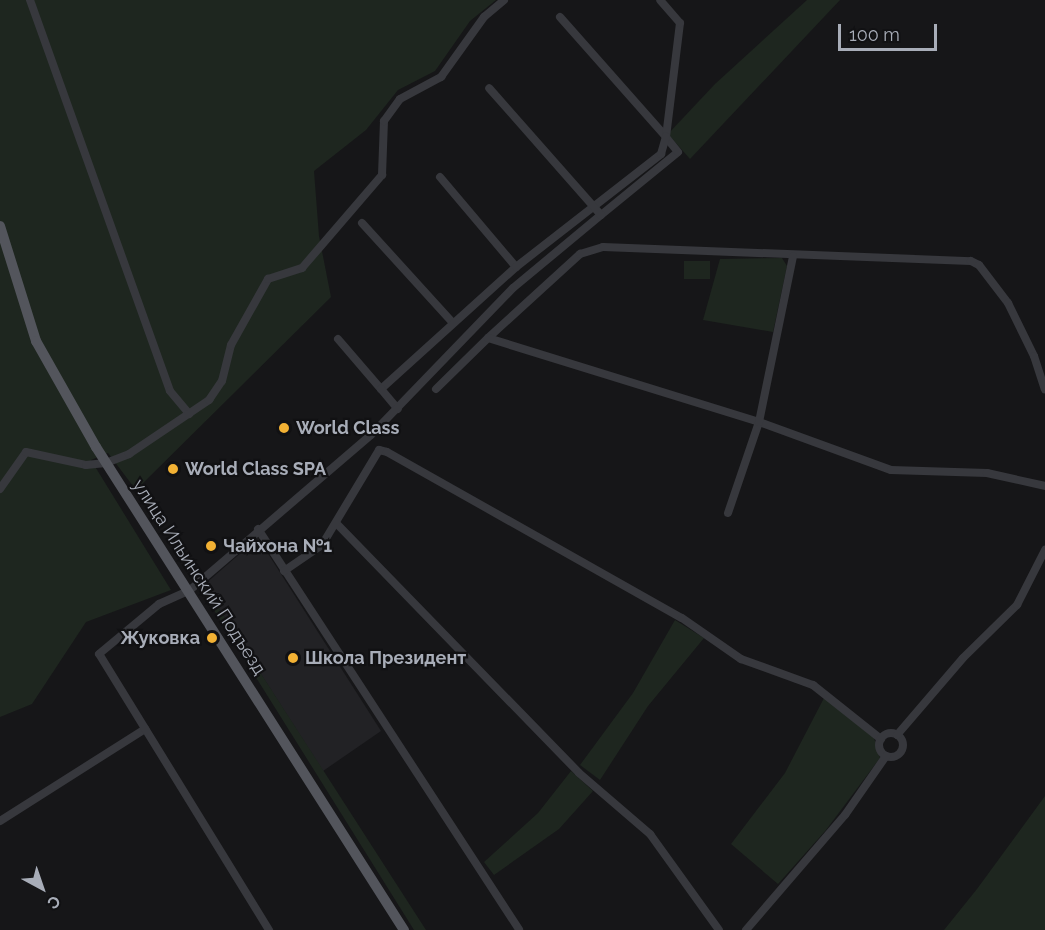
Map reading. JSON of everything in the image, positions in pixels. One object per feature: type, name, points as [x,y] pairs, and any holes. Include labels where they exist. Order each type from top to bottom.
[{"type":"main road","name":"улица Ильинский Подъезд","points":[[0,226],[36,341],[106,463],[190,590],[404,930]]},
{"type":"street","points":[[30,0],[170,391],[189,414]]},
{"type":"street","points":[[0,489],[26,452],[86,465],[106,463],[129,454],[189,414],[217,391],[231,345],[268,279],[302,268],[382,175],[384,121],[400,99],[441,77],[484,17],[504,0]]},
{"type":"street","points":[[381,389],[516,267],[661,154],[666,137],[680,23],[660,0]]},
{"type":"street","points":[[269,930],[99,654],[159,604],[190,590],[398,409],[513,288],[678,153],[560,17]]},
{"type":"street","points":[[489,88],[601,215]]},
{"type":"street","points":[[440,177],[516,267]]},
{"type":"street","points":[[362,223],[453,323]]},
{"type":"street","points":[[436,389],[580,254],[603,247],[975,262],[1008,303],[1034,356],[1045,389]]},
{"type":"street","points":[[728,513],[759,422],[793,256]]},
{"type":"street","points":[[488,338],[759,422],[891,470],[987,473],[1045,486]]},
{"type":"street","points":[[338,339],[398,409]]},
{"type":"street","points":[[284,571],[322,545],[337,524],[379,450],[387,452],[682,618],[741,659],[813,685],[881,739]]},
{"type":"street","points":[[337,524],[579,773],[650,834],[719,930]]},
{"type":"street","points":[[258,529],[519,930]]},
{"type":"street","points":[[897,735],[963,658],[1017,605],[1045,550]]},
{"type":"street","points":[[0,821],[145,729]]},
{"type":"street","points":[[886,734],[897,735],[902,749],[894,757],[886,756],[880,751],[881,739],[886,734]]},
{"type":"street","points":[[746,930],[845,815],[886,756]]},
{"type":"shaded area","points":[[0,0],[496,0],[470,21],[435,71],[398,90],[366,130],[314,171],[319,236],[331,297],[136,490],[108,453],[91,460],[171,590],[86,622],[32,704],[0,717]]},
{"type":"shaded area","points":[[807,0],[840,0],[690,159],[668,134],[715,84]]},
{"type":"shaded area","points":[[782,258],[787,266],[773,332],[703,320],[720,259]]},
{"type":"shaded area","points":[[684,261],[710,261],[710,279],[684,279]]},
{"type":"shaded area","name":"Школа Президент","points":[[258,538],[381,731],[323,771],[204,585]]},
{"type":"shaded area","points":[[204,585],[426,930],[414,930],[202,591]]},
{"type":"shaded area","points":[[675,620],[704,638],[648,706],[600,780],[580,765],[633,693]]},
{"type":"shaded area","points":[[824,698],[874,738],[880,758],[826,830],[778,884],[731,844],[785,773]]},
{"type":"shaded area","points":[[571,771],[593,791],[559,829],[494,875],[484,862],[538,813]]},
{"type":"shaded area","points":[[1045,796],[1045,930],[944,930],[977,889]]},
{"type":"place","name":"World Class","points":[[284,428]]},
{"type":"place","name":"World Class SPA","points":[[173,469]]},
{"type":"place","name":"Чайхона №1","points":[[211,546]]},
{"type":"place","name":"Жуковка","points":[[212,638]]},
{"type":"place","name":"Школа Президент","points":[[293,658]]}]
